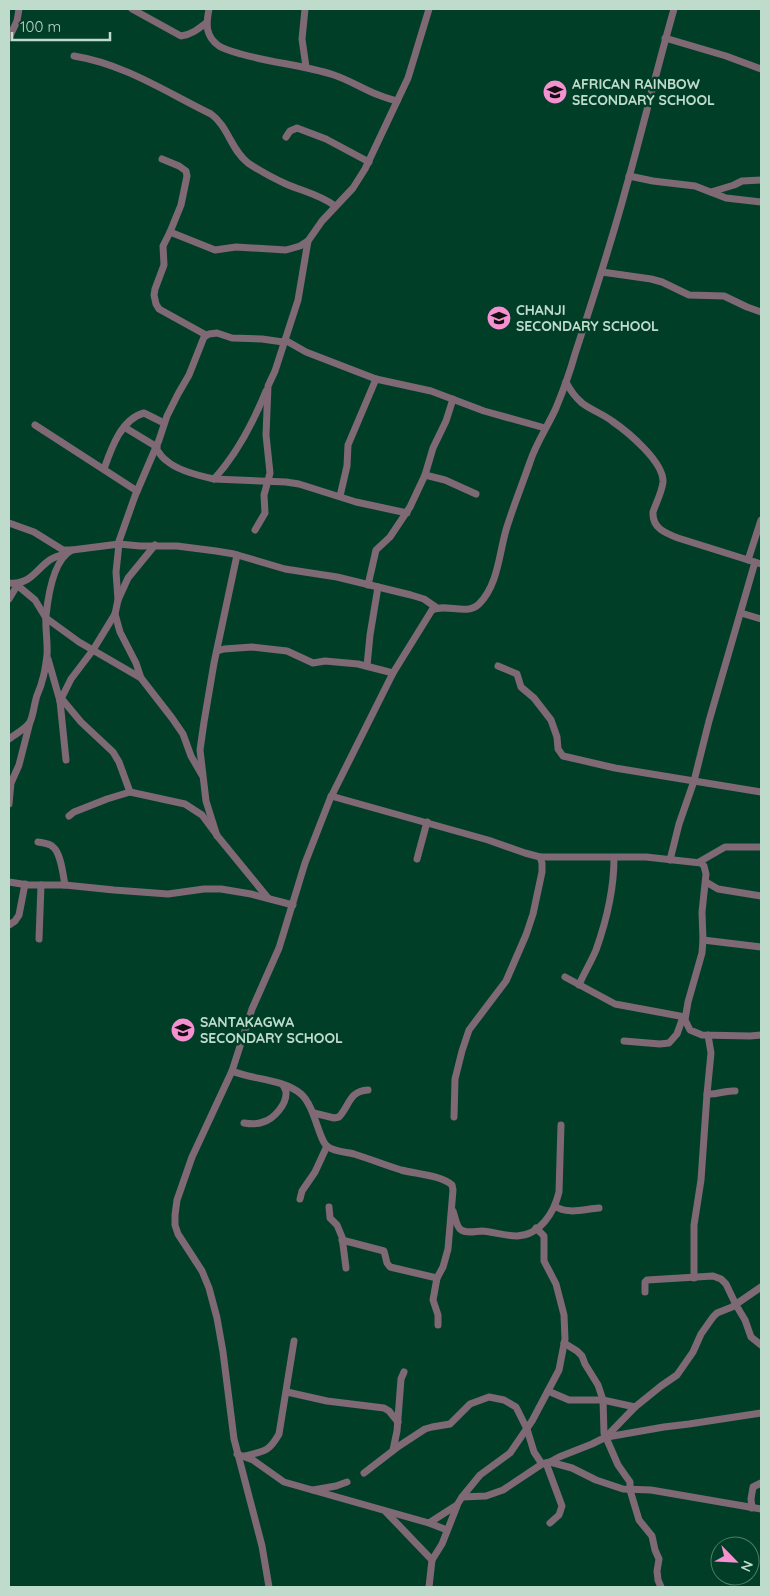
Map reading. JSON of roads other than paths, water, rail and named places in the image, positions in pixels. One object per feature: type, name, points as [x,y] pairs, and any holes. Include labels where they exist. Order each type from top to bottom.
[{"type":"street","points":[[9,38],[17,21],[19,9]]},
{"type":"street","points":[[133,9],[181,36],[195,31],[206,23]]},
{"type":"street","points":[[209,9],[206,23],[208,31],[212,39],[219,46],[275,62],[306,67],[334,75],[375,94],[398,101]]},
{"type":"street","points":[[305,9],[302,39],[306,67]]},
{"type":"street","points":[[170,232],[215,250],[236,247],[286,250],[300,246],[308,241],[335,206],[358,181],[369,162],[414,63],[428,9]]},
{"type":"street","points":[[269,1587],[262,1546],[230,1413],[223,1352],[213,1302],[202,1271],[178,1234],[175,1225],[177,1200],[192,1157],[232,1071],[252,1010],[279,948],[305,863],[331,796],[393,673],[432,610],[437,608],[472,608],[478,605],[498,569],[506,530],[530,460],[556,408],[566,382],[602,272],[674,9]]},
{"type":"street","points":[[665,38],[726,56],[761,69]]},
{"type":"street","points":[[74,56],[93,59],[116,67],[211,114],[220,122],[239,154],[247,162],[269,175],[320,197],[335,206]]},
{"type":"street","points":[[286,137],[290,131],[297,128],[326,139],[369,162]]},
{"type":"street","points":[[162,159],[179,166],[186,171],[187,176],[181,205],[163,246],[164,265],[155,289],[154,300],[160,309],[206,335],[217,333],[232,338],[284,341],[306,352],[376,380],[431,391],[484,411],[545,428]]},
{"type":"street","points":[[629,176],[695,186],[726,198],[761,202]]},
{"type":"street","points":[[711,192],[742,181],[761,180]]},
{"type":"street","points":[[214,479],[255,419],[275,371],[301,290],[308,241]]},
{"type":"street","points":[[602,272],[651,279],[694,296],[706,294],[724,296],[761,312]]},
{"type":"street","points":[[118,600],[116,572],[118,544],[164,423],[189,375],[200,344],[206,335]]},
{"type":"street","points":[[340,496],[347,466],[348,445],[376,380]]},
{"type":"street","points":[[566,382],[572,394],[583,404],[611,420],[639,442],[659,469],[663,479],[652,516],[657,527],[672,536],[755,562]]},
{"type":"street","points":[[255,530],[265,513],[264,495],[270,466],[266,435],[268,386]]},
{"type":"street","points":[[368,585],[376,550],[390,537],[407,513],[425,475],[432,448],[446,422],[453,399]]},
{"type":"street","points":[[104,469],[124,426],[136,416],[144,412],[164,423]]},
{"type":"street","points":[[35,425],[137,491]]},
{"type":"street","points":[[124,426],[156,448],[172,464],[203,477],[299,484],[356,502],[407,513]]},
{"type":"street","points":[[425,475],[446,480],[476,494]]},
{"type":"street","points":[[670,860],[755,562],[761,520]]},
{"type":"street","points":[[9,523],[34,532],[64,550],[118,544],[177,546],[216,551],[285,569],[337,577],[417,597],[437,608]]},
{"type":"street","points":[[61,700],[71,679],[93,650],[115,614],[118,600],[128,578],[155,545]]},
{"type":"street","points":[[9,599],[18,585],[34,576],[52,558],[64,555],[72,550]]},
{"type":"street","points":[[9,804],[11,783],[19,765],[42,683],[47,656],[48,634],[46,618],[55,570],[64,555]]},
{"type":"street","points":[[217,836],[206,801],[200,750],[217,651],[237,555]]},
{"type":"street","points":[[9,583],[18,585],[35,600],[46,618],[93,650],[141,678]]},
{"type":"street","points":[[368,666],[370,635],[378,587]]},
{"type":"street","points":[[741,613],[761,618]]},
{"type":"street","points":[[115,614],[120,632],[136,663],[141,678],[172,718],[202,775]]},
{"type":"street","points":[[217,651],[252,647],[287,651],[313,663],[325,661],[344,662],[393,673]]},
{"type":"street","points":[[47,656],[61,700],[66,760]]},
{"type":"street","points":[[498,666],[517,674],[521,687],[534,698],[551,720],[556,732],[558,749],[563,756],[615,768],[761,792]]},
{"type":"street","points":[[61,700],[113,752],[119,762],[130,792]]},
{"type":"street","points":[[9,739],[30,722]]},
{"type":"street","points":[[68,816],[107,799],[130,792],[175,801],[194,808],[202,815],[268,898]]},
{"type":"street","points":[[331,796],[427,822],[540,857],[646,857],[699,862],[725,847],[761,847]]},
{"type":"street","points":[[417,859],[427,822]]},
{"type":"street","points":[[38,842],[49,844],[56,850],[61,863],[65,885]]},
{"type":"street","points":[[454,1117],[455,1079],[468,1030],[506,982],[526,935],[533,914],[542,872],[540,857]]},
{"type":"street","points":[[579,985],[596,950],[614,873],[614,858]]},
{"type":"street","points":[[624,1041],[669,1043],[677,1034],[699,968],[703,940],[702,912],[706,869],[699,862]]},
{"type":"street","points":[[9,882],[168,894],[204,889],[221,889],[293,905]]},
{"type":"street","points":[[706,882],[718,889],[761,896]]},
{"type":"street","points":[[9,924],[15,921],[19,915],[24,884]]},
{"type":"street","points":[[39,940],[41,885]]},
{"type":"street","points":[[703,940],[761,947]]},
{"type":"street","points":[[565,977],[621,1005],[684,1017]]},
{"type":"street","points":[[684,1017],[687,1026],[696,1033],[708,1035],[761,1035]]},
{"type":"street","points":[[694,1278],[694,1231],[703,1161],[711,1054],[708,1035]]},
{"type":"street","points":[[232,1071],[252,1078],[283,1084],[300,1094],[306,1099],[314,1113],[324,1144],[327,1146],[401,1170],[448,1182],[452,1185],[454,1190],[446,1256],[444,1267],[437,1278],[433,1300],[438,1315],[438,1324]]},
{"type":"street","points":[[244,1124],[257,1124],[274,1116],[285,1098],[286,1092],[283,1084]]},
{"type":"street","points":[[314,1113],[334,1118],[339,1117],[353,1095],[360,1091],[368,1090]]},
{"type":"street","points":[[707,1094],[718,1094],[727,1090],[735,1091]]},
{"type":"street","points":[[452,1210],[460,1229],[463,1231],[480,1231],[515,1236],[528,1233],[536,1228],[546,1220],[555,1206],[559,1192],[561,1125]]},
{"type":"street","points":[[300,1199],[302,1190],[315,1172],[327,1146]]},
{"type":"street","points":[[555,1206],[577,1211],[599,1208]]},
{"type":"street","points":[[329,1207],[330,1218],[337,1225],[342,1240],[346,1268]]},
{"type":"street","points":[[429,1587],[432,1560],[442,1544],[457,1505],[480,1475],[510,1453],[527,1429],[559,1370],[564,1343],[564,1307],[554,1279],[544,1261],[544,1236],[536,1228]]},
{"type":"street","points":[[342,1240],[384,1251],[387,1263],[396,1270],[437,1278]]},
{"type":"street","points":[[644,1292],[645,1282],[648,1280],[713,1276],[721,1279],[728,1287],[752,1337],[761,1345]]},
{"type":"street","points":[[606,1437],[635,1407],[680,1372],[693,1352],[704,1329],[716,1313],[726,1310],[761,1287]]},
{"type":"street","points":[[241,1455],[268,1449],[275,1443],[279,1434],[287,1392],[294,1341]]},
{"type":"street","points":[[564,1343],[582,1356],[598,1385],[603,1400],[604,1433],[618,1465],[630,1482],[630,1490],[639,1520],[652,1536],[659,1559],[656,1571],[661,1587]]},
{"type":"street","points":[[393,1450],[398,1422],[400,1385],[404,1372]]},
{"type":"street","points":[[548,1391],[569,1400],[603,1400],[635,1407]]},
{"type":"street","points":[[287,1392],[327,1401],[384,1408],[398,1422]]},
{"type":"street","points":[[364,1474],[393,1450],[424,1429],[450,1424],[470,1404],[489,1397],[496,1397],[510,1402],[516,1407],[527,1429],[534,1452],[546,1463],[562,1506],[559,1515],[550,1523]]},
{"type":"street","points":[[462,1497],[486,1496],[503,1490],[546,1463],[606,1437],[761,1413]]},
{"type":"street","points":[[241,1455],[261,1465],[279,1480],[447,1530]]},
{"type":"street","points":[[546,1463],[572,1468],[607,1485],[630,1490],[651,1490],[761,1509]]},
{"type":"street","points":[[313,1490],[347,1482]]},
{"type":"street","points":[[752,1508],[751,1492],[753,1487],[761,1483]]},
{"type":"street","points":[[428,1523],[457,1505]]},
{"type":"street","points":[[386,1511],[432,1560]]},
{"type":"place","name":"AFRICAN RAINBOW SECONDARY SCHOOL","points":[[555,92]]},
{"type":"place","name":"CHANJI SECONDARY SCHOOL","points":[[499,318]]},
{"type":"place","name":"SANTAKAGWA SECONDARY SCHOOL","points":[[183,1030]]}]
